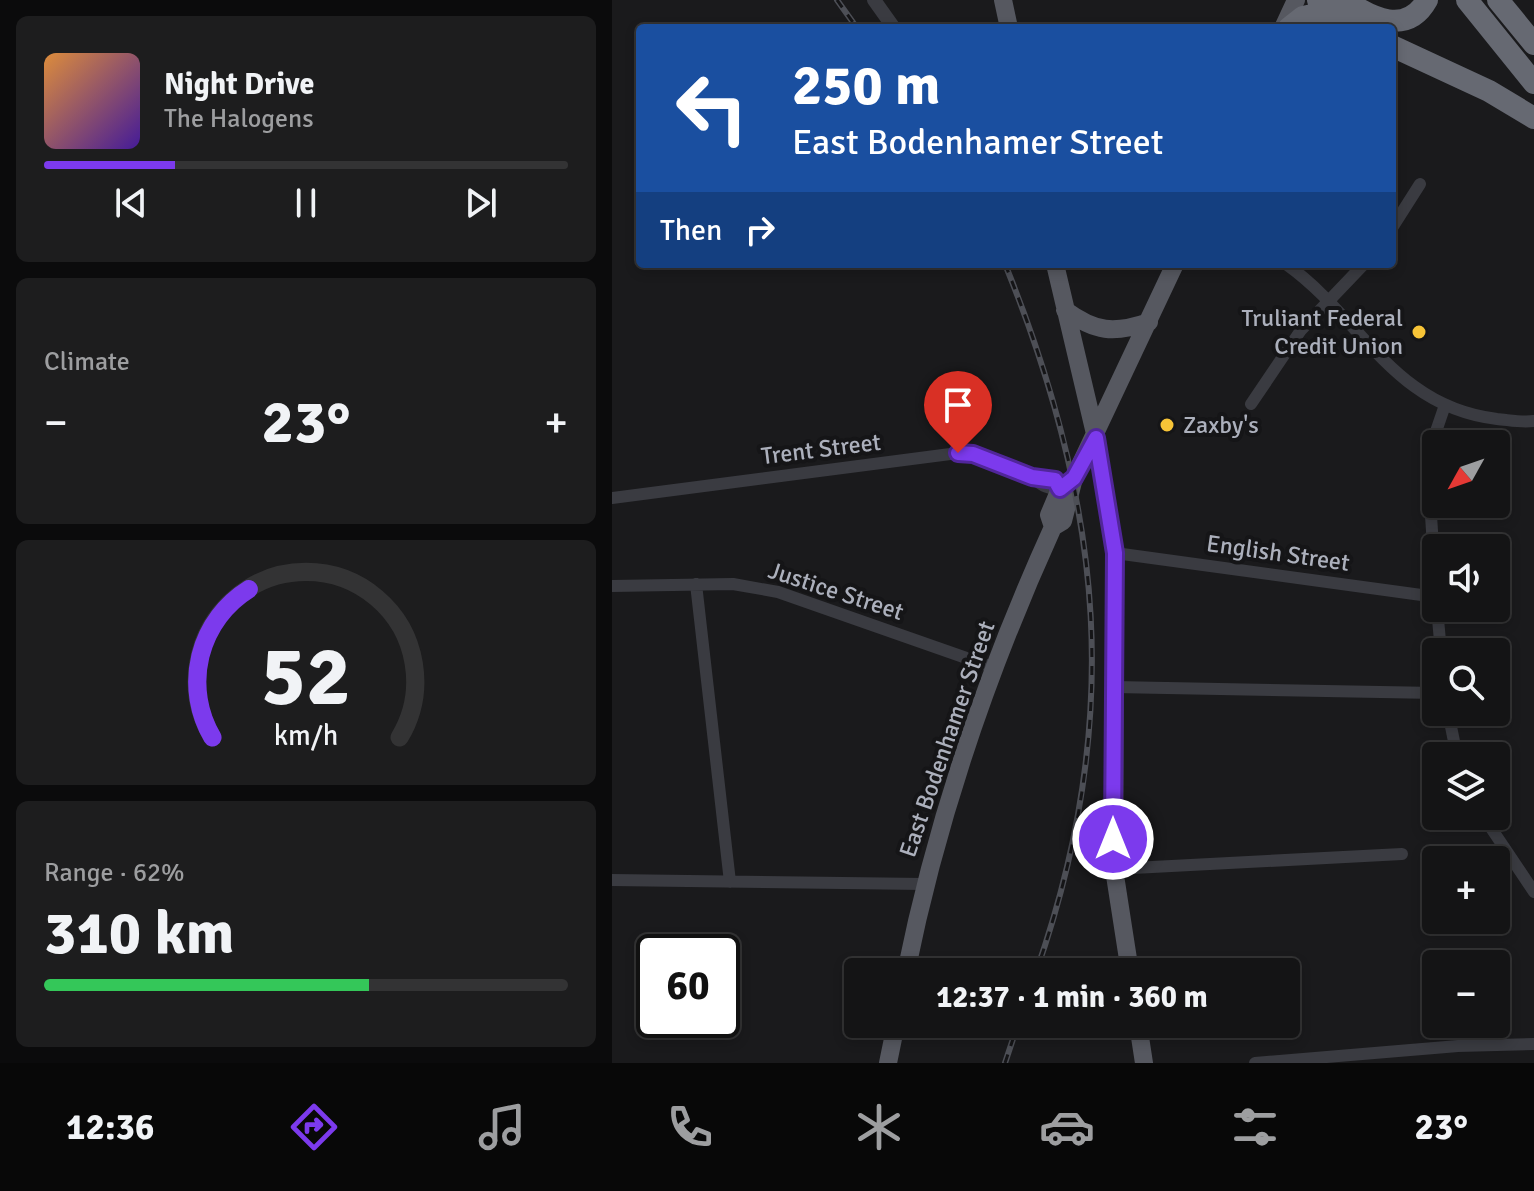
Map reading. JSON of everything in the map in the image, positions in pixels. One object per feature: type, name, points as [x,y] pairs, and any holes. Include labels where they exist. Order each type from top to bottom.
[{"type":"highway","points":[[1292,24],[1331,4],[1395,22],[1415,15],[1427,0]]},
{"type":"highway","points":[[1467,0],[1534,83]]},
{"type":"highway","points":[[1498,0],[1534,44]]},
{"type":"highway","points":[[1331,4],[1353,24]]},
{"type":"highway","points":[[1396,48],[1489,91],[1534,118]]},
{"type":"main road","points":[[1003,0],[1008,24]]},
{"type":"main road","points":[[1287,24],[1296,0]]},
{"type":"main road","points":[[1056,268],[1096,438],[1115,553],[1114,869],[1128,958]]},
{"type":"main road","name":"East Bodenhamer Street","points":[[909,958],[924,884],[992,667],[1053,527],[1063,521],[1067,484],[1096,438],[1173,268]]},
{"type":"main road","points":[[1065,310],[1103,331],[1125,330],[1149,322]]},
{"type":"main road","points":[[888,1063],[893,1038]]},
{"type":"main road","points":[[1140,1038],[1144,1063]]},
{"type":"street","points":[[874,0],[891,24]]},
{"type":"street","points":[[1396,222],[1420,184]]},
{"type":"street","points":[[1291,268],[1330,301],[1378,356],[1444,408],[1489,418],[1534,421]]},
{"type":"street","points":[[1251,404],[1301,330],[1360,268]]},
{"type":"street","points":[[1432,534],[1428,468],[1430,449],[1444,408]]},
{"type":"street","name":"Trent Street","points":[[612,498],[958,453],[973,454],[1032,477],[1067,484]]},
{"type":"street","name":"English Street","points":[[1115,553],[1422,593]]},
{"type":"street","points":[[696,584],[730,882]]},
{"type":"street","name":"Justice Street","points":[[612,586],[742,585],[778,592],[992,667]]},
{"type":"street","points":[[1114,687],[1422,693]]},
{"type":"street","points":[[1492,830],[1534,892]]},
{"type":"street","points":[[1114,869],[1402,854]]},
{"type":"street","points":[[612,880],[924,884]]},
{"type":"street","points":[[1255,1063],[1458,1046],[1534,1044]]},
{"type":"railway","points":[[837,0],[854,24]]},
{"type":"railway","points":[[1006,268],[1038,354],[1064,442],[1082,529],[1091,615],[1091,702],[1082,790],[1064,880],[1040,958]]},
{"type":"railway","points":[[1005,1063],[1013,1038]]},
{"type":"place","name":"Truliant Federal Credit Union","points":[[1419,332]]},
{"type":"place","name":"Zaxby's","points":[[1167,425]]},
{"type":"route","points":[[958,453],[973,454],[1032,477],[1055,480],[1060,489],[1074,478],[1096,438],[1115,553],[1113,839]]}]
